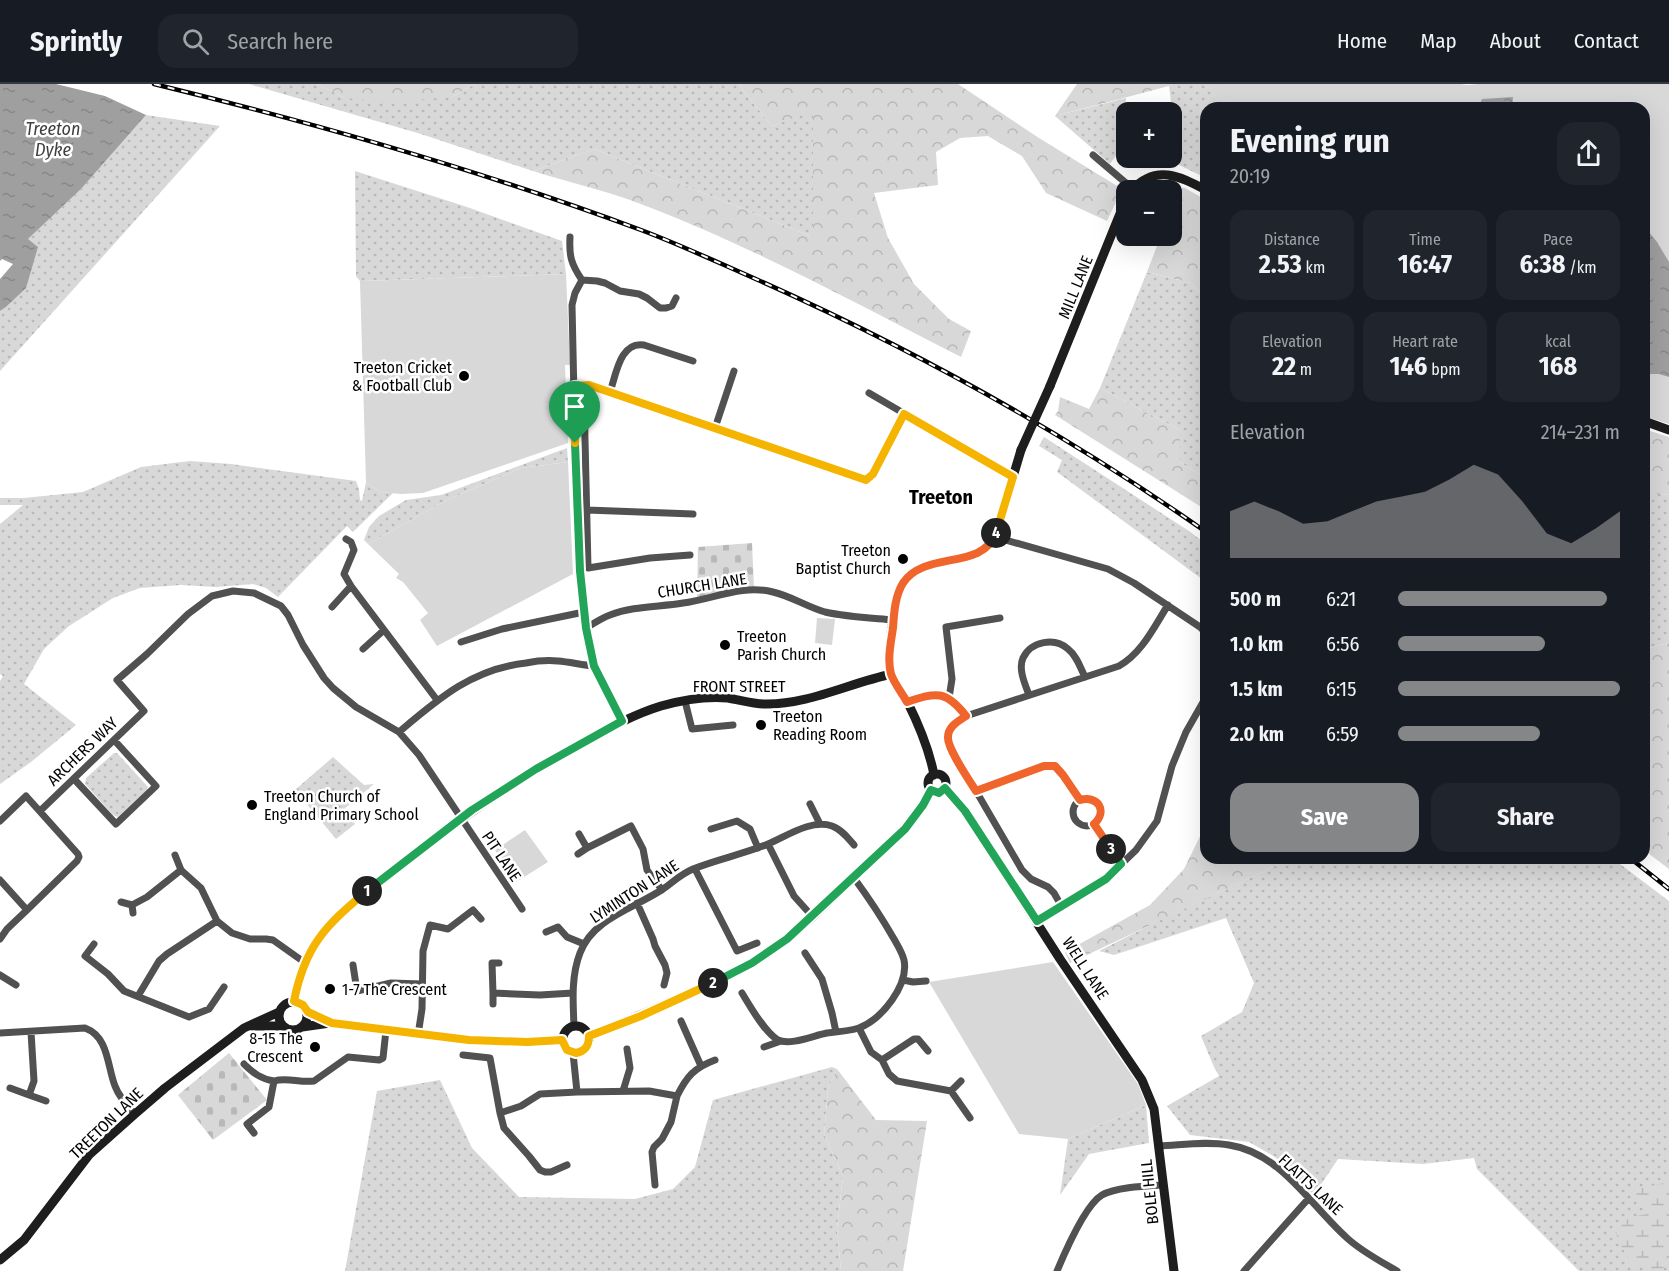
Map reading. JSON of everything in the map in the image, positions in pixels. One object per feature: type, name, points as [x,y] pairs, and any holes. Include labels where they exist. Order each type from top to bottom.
[{"type":"main road","points":[[1145,180],[1160,174],[1172,174],[1200,187]]},
{"type":"main road","name":"MILL LANE","points":[[995,537],[1021,450],[1050,386],[1116,224]]},
{"type":"main road","points":[[1650,423],[1669,430]]},
{"type":"main road","points":[[934,774],[927,743],[891,675],[890,658],[898,594],[908,577],[916,571],[934,563],[974,555],[989,545],[995,537]]},
{"type":"main road","name":"FRONT STREET","points":[[294,1001],[304,962],[312,947],[341,913],[461,818],[536,769],[622,721],[661,706],[709,698],[728,698],[763,705],[807,699],[891,675]]},
{"type":"main road","points":[[934,774],[941,775],[946,782],[945,788],[939,793],[931,790],[928,783],[934,774]]},
{"type":"main road","name":"WELL LANE","points":[[945,788],[965,811],[1142,1080],[1154,1109]]},
{"type":"main road","points":[[589,1036],[641,1016],[716,982],[752,963],[787,939],[905,829],[931,790]]},
{"type":"main road","points":[[283,1026],[279,1012],[285,1004],[294,1001],[303,1005],[308,1012],[332,1023]]},
{"type":"main road","name":"TREETON LANE","points":[[0,1260],[24,1240],[90,1155],[135,1114],[165,1088],[244,1028],[279,1012]]},
{"type":"main road","points":[[302,1028],[307,1021],[308,1012]]},
{"type":"main road","points":[[250,1026],[283,1026],[292,1030],[332,1023],[418,1035],[497,1041],[562,1040]]},
{"type":"main road","points":[[574,1026],[585,1029],[589,1036],[585,1049],[573,1053],[567,1050],[562,1040],[567,1029],[574,1026]]},
{"type":"main road","name":"BOLE HILL","points":[[1154,1109],[1174,1271]]},
{"type":"street","points":[[1093,155],[1122,180]]},
{"type":"street","points":[[570,237],[570,259],[582,280]]},
{"type":"street","points":[[582,280],[597,281],[620,291],[639,294],[660,308],[666,309],[672,306],[676,298]]},
{"type":"street","points":[[582,280],[572,304],[580,571],[586,628],[594,666],[622,721]]},
{"type":"street","points":[[610,392],[623,355],[636,344],[693,361]]},
{"type":"street","points":[[715,428],[734,371]]},
{"type":"street","points":[[574,386],[588,385],[610,392],[866,480],[873,474],[904,414]]},
{"type":"street","points":[[588,385],[584,396],[588,568],[650,558],[690,555]]},
{"type":"street","points":[[869,393],[1013,477]]},
{"type":"street","points":[[586,510],[693,514]]},
{"type":"street","points":[[995,537],[1108,569],[1134,582],[1200,627]]},
{"type":"street","points":[[346,538],[351,542],[354,550],[344,574],[437,700]]},
{"type":"street","points":[[332,607],[351,586]]},
{"type":"street","name":"CHURCH LANE","points":[[586,628],[611,614],[626,610],[699,601],[730,592],[756,590],[774,592],[825,612],[894,620]]},
{"type":"street","name":"ARCHERS WAY","points":[[39,811],[144,711],[117,680],[188,614],[212,596],[232,591],[254,593],[281,606],[324,678],[356,707],[399,732]]},
{"type":"street","points":[[1062,907],[1048,887],[1031,879],[1022,870],[951,747],[948,737],[950,730],[955,723],[966,716],[1119,666],[1130,660],[1138,652],[1168,605]]},
{"type":"street","points":[[461,642],[502,629],[584,612]]},
{"type":"street","points":[[949,698],[952,679],[946,627],[1000,618]]},
{"type":"street","points":[[363,650],[384,630]]},
{"type":"street","points":[[1029,695],[1021,670],[1023,658],[1030,649],[1044,641],[1058,642],[1066,647],[1075,656],[1085,677]]},
{"type":"street","points":[[399,732],[459,685],[476,676],[508,665],[557,661],[594,666]]},
{"type":"street","points":[[907,702],[926,695],[939,695],[956,703],[966,716]]},
{"type":"street","points":[[685,701],[692,729],[734,725]]},
{"type":"street","points":[[1037,921],[1106,879],[1136,850],[1157,821],[1172,766],[1186,732],[1200,708]]},
{"type":"street","name":"PIT LANE","points":[[399,732],[423,761],[522,909]]},
{"type":"street","points":[[74,779],[116,824],[156,786],[114,740]]},
{"type":"street","points":[[976,791],[1044,766],[1055,766],[1080,800]]},
{"type":"street","points":[[0,821],[26,796],[79,857],[78,861],[7,929],[0,939]]},
{"type":"street","points":[[1088,798],[1099,805],[1100,818],[1094,824],[1089,826],[1080,824],[1074,817],[1074,808],[1080,800],[1088,798]]},
{"type":"street","points":[[810,804],[820,824],[833,826],[854,845]]},
{"type":"street","points":[[711,829],[737,821],[750,829],[758,848]]},
{"type":"street","name":"LYMINTON LANE","points":[[574,1026],[574,973],[584,944],[603,924],[662,890],[680,875],[820,824]]},
{"type":"street","points":[[1094,824],[1121,864]]},
{"type":"street","points":[[578,855],[587,848],[631,826],[643,849],[647,870],[662,890]]},
{"type":"street","points":[[579,834],[587,848]]},
{"type":"street","points":[[768,844],[794,896],[812,916]]},
{"type":"street","points":[[175,855],[181,870],[201,888],[218,921],[232,933],[249,939],[273,940],[304,962]]},
{"type":"street","points":[[695,869],[737,951],[757,942]]},
{"type":"street","points":[[121,902],[132,909],[181,870]]},
{"type":"street","points":[[764,1047],[781,1041],[859,1028],[881,1013],[903,980],[904,961],[901,952],[854,878]]},
{"type":"street","points":[[0,880],[27,910]]},
{"type":"street","points":[[637,903],[665,965],[667,974],[664,985]]},
{"type":"street","points":[[418,1035],[422,1009],[423,951],[430,925],[448,929],[473,910],[481,920]]},
{"type":"street","points":[[138,996],[159,961],[218,921]]},
{"type":"street","points":[[546,932],[558,927],[567,937],[584,944]]},
{"type":"street","points":[[94,944],[86,956],[124,991],[189,1017],[209,1009],[224,987]]},
{"type":"street","points":[[805,953],[822,979],[836,1032]]},
{"type":"street","points":[[493,1004],[492,963],[499,963]]},
{"type":"street","points":[[353,965],[357,991],[391,983],[422,984]]},
{"type":"street","points":[[0,975],[16,986]]},
{"type":"street","points":[[903,980],[926,981]]},
{"type":"street","points":[[493,993],[540,995],[573,993]]},
{"type":"street","points":[[742,993],[772,1035],[781,1041]]},
{"type":"street","points":[[681,1021],[701,1066]]},
{"type":"street","points":[[0,1033],[85,1028],[94,1033],[103,1045],[115,1087],[122,1100],[135,1114]]},
{"type":"street","points":[[859,1028],[871,1052],[882,1060],[889,1074],[897,1081],[951,1091],[970,1118]]},
{"type":"street","points":[[244,1064],[256,1075],[266,1080],[274,1081],[281,1078],[314,1082],[348,1057],[379,1060],[383,1058],[386,1030]]},
{"type":"street","points":[[29,1095],[34,1081],[31,1032]]},
{"type":"street","points":[[882,1060],[914,1039],[918,1039],[928,1052]]},
{"type":"street","points":[[623,1091],[630,1068],[627,1049]]},
{"type":"street","points":[[573,1053],[577,1092]]},
{"type":"street","points":[[462,1055],[490,1058],[504,1128],[540,1170],[551,1172],[567,1165]]},
{"type":"street","points":[[655,1185],[652,1152],[671,1122],[677,1096],[684,1082],[701,1066],[715,1060]]},
{"type":"street","points":[[254,1133],[248,1124],[269,1107],[274,1081]]},
{"type":"street","points":[[951,1091],[961,1081]]},
{"type":"street","points":[[10,1088],[46,1101]]},
{"type":"street","points":[[500,1113],[521,1106],[540,1094],[649,1090],[677,1096]]},
{"type":"street","name":"FLATTS LANE","points":[[1159,1146],[1205,1143],[1230,1145],[1252,1152],[1276,1167],[1347,1238],[1396,1271]]},
{"type":"street","points":[[1057,1271],[1071,1238],[1088,1211],[1102,1195],[1122,1189],[1162,1185]]},
{"type":"street","points":[[1244,1271],[1309,1198]]},
{"type":"green space","points":[[249,84],[317,84],[345,98],[452,97],[475,84],[739,84],[772,126],[813,110],[813,237],[594,149],[533,171],[421,134]]},
{"type":"green space","points":[[317,84],[475,84],[452,97],[390,102],[345,98]]},
{"type":"green space","points":[[739,84],[958,84],[1116,185],[1116,202],[1107,221],[1046,193],[1022,156],[988,136],[960,138],[936,152],[938,185],[874,193],[888,238],[914,284],[949,319],[971,331],[961,357],[797,273],[714,234],[630,200],[533,171],[594,149],[813,237],[813,111],[772,126]]},
{"type":"green space","points":[[1077,84],[1172,84],[1055,116]]},
{"type":"green space","points":[[1172,84],[1234,84],[1236,102],[1200,102],[1200,175],[1182,166],[1182,102],[1171,102],[1169,86]]},
{"type":"green space","points":[[1209,84],[1669,84],[1669,424],[1650,418],[1650,102],[1215,102]]},
{"type":"green space","points":[[1126,98],[1126,102],[1116,102],[1116,156],[1110,164],[1055,116]]},
{"type":"green space","points":[[146,115],[220,126],[0,371],[0,311],[26,287],[28,239],[81,189]]},
{"type":"green space","points":[[355,171],[562,241],[566,274],[360,281],[356,276]]},
{"type":"green space","points":[[1182,188],[1185,188],[1200,197],[1200,293],[1191,283],[1147,272],[1157,246],[1182,246]]},
{"type":"green space","points":[[1147,272],[1191,283],[1200,293],[1200,475],[1180,462],[1180,430],[1100,388]]},
{"type":"green space","name":"Treeton Cricket & Football Club","points":[[566,274],[570,365],[565,365],[568,443],[423,493],[380,492],[366,482],[360,281]]},
{"type":"green space","points":[[1100,388],[1180,430],[1180,462],[1200,475],[1200,506],[1055,415],[1058,411],[1060,397],[1089,409]]},
{"type":"green space","points":[[1650,431],[1669,437],[1669,495],[1650,493]]},
{"type":"green space","points":[[1044,437],[1200,539],[1200,578],[1057,472],[1062,460],[1039,446]]},
{"type":"green space","points":[[567,448],[568,462],[521,468],[445,501],[368,544],[364,540],[369,527],[379,516],[406,500],[441,495]]},
{"type":"green space","points":[[190,461],[231,464],[356,481],[362,501],[366,482],[380,492],[393,493],[353,532],[347,526],[278,597],[266,588],[253,584],[140,588],[113,598],[69,626],[44,649],[24,684],[76,725],[0,784],[0,681],[3,676],[0,674],[0,524],[23,505],[0,505],[0,498],[83,492],[141,467]]},
{"type":"green space","points":[[568,462],[573,574],[437,646],[420,620],[428,613],[403,582],[396,578],[399,574],[368,544],[445,501],[521,468]]},
{"type":"green space","points":[[1650,493],[1669,495],[1669,643],[1650,648]]},
{"type":"green space","points":[[752,543],[754,588],[729,588],[724,592],[697,597],[698,547]]},
{"type":"green space","points":[[817,618],[835,619],[832,645],[815,643]]},
{"type":"green space","points":[[1669,643],[1669,869],[1650,855],[1650,648]]},
{"type":"green space","points":[[114,753],[117,753],[148,787],[118,817],[113,815],[85,784],[86,778]]},
{"type":"green space","points":[[333,757],[364,785],[374,784],[344,809],[355,824],[336,839],[295,790]]},
{"type":"green space","points":[[525,830],[548,862],[516,882],[495,850]]},
{"type":"green space","points":[[1200,836],[1200,864],[1279,864],[1070,963],[1065,952],[1150,905],[1184,869]]},
{"type":"green space","points":[[1279,864],[1620,864],[1669,901],[1669,1271],[1579,1271],[1477,1169],[1474,1158],[1423,1164],[1338,1159],[1314,1195],[1275,1157],[1249,1142],[1190,1135],[1167,1106],[1219,1076],[1201,1036],[1242,1012],[1254,983],[1226,918],[1114,955],[1099,951]]},
{"type":"green space","points":[[1053,962],[1138,1084],[1146,1105],[1068,1139],[1019,1134],[929,982]]},
{"type":"green space","points":[[229,1053],[267,1100],[213,1140],[178,1095]]},
{"type":"green space","points":[[832,1067],[837,1069],[828,1089],[824,1134],[843,1176],[837,1228],[841,1271],[345,1271],[377,1091],[440,1080],[472,1148],[519,1197],[635,1199],[673,1189],[695,1167],[713,1100]]},
{"type":"green space","points":[[837,1069],[876,1120],[927,1121],[903,1271],[841,1271],[837,1228],[843,1176],[824,1134],[828,1089]]},
{"type":"green space","points":[[1146,1105],[1149,1143],[1089,1154],[1060,1195],[1068,1139]]},
{"type":"green space","points":[[1669,1182],[1669,1265],[1658,1271],[1633,1265],[1617,1240],[1616,1227],[1625,1218],[1647,1214],[1633,1194],[1634,1190]]},
{"type":"water","name":"Treeton Dyke","points":[[0,84],[56,84],[105,96],[146,115],[81,189],[28,239],[38,247],[26,288],[0,311],[0,279],[13,264],[2,259],[0,261]]},
{"type":"water","points":[[1513,97],[1513,102],[1481,102],[1482,99]]},
{"type":"water","points":[[1650,233],[1669,262],[1669,377],[1650,374]]},
{"type":"railway","points":[[154,84],[277,115],[461,168],[581,208],[685,248],[816,307],[931,364],[1100,461],[1200,528]]},
{"type":"railway","points":[[1638,864],[1669,889]]},
{"type":"place","name":"Treeton Cricket & Football Club","points":[[464,376]]},
{"type":"place","name":"Treeton Baptist Church","points":[[903,559]]},
{"type":"place","name":"Treeton Parish Church","points":[[725,645]]},
{"type":"place","name":"Treeton Reading Room","points":[[761,725]]},
{"type":"place","name":"Treeton Church of England Primary School","points":[[252,805]]},
{"type":"place","name":"1-7 The Crescent","points":[[330,989]]},
{"type":"place","name":"8-15 The Crescent","points":[[315,1047]]},
{"type":"district","name":"Treeton","points":[[941,497]]},
{"type":"route","points":[[589,385],[866,480],[873,474],[904,414],[1013,477],[995,537],[989,545],[974,555],[927,566],[908,577],[903,584],[898,594],[894,620],[890,658],[891,675],[907,702],[926,695],[939,695],[956,703],[966,716],[955,723],[948,737],[951,747],[976,791],[1044,766],[1055,766],[1080,800],[1088,798],[1099,805],[1100,818],[1094,824],[1121,864],[1106,879],[1037,921],[965,811],[945,788],[939,793],[931,790],[905,829],[769,953],[716,982],[641,1016],[589,1036],[588,1045],[581,1052],[573,1053],[567,1050],[562,1040],[497,1041],[418,1035],[332,1023],[308,1012],[303,1005],[294,1001],[304,962],[321,935],[341,913],[472,810],[568,750],[622,721],[594,666],[586,628],[580,571],[575,443],[574,386],[589,385]]}]
